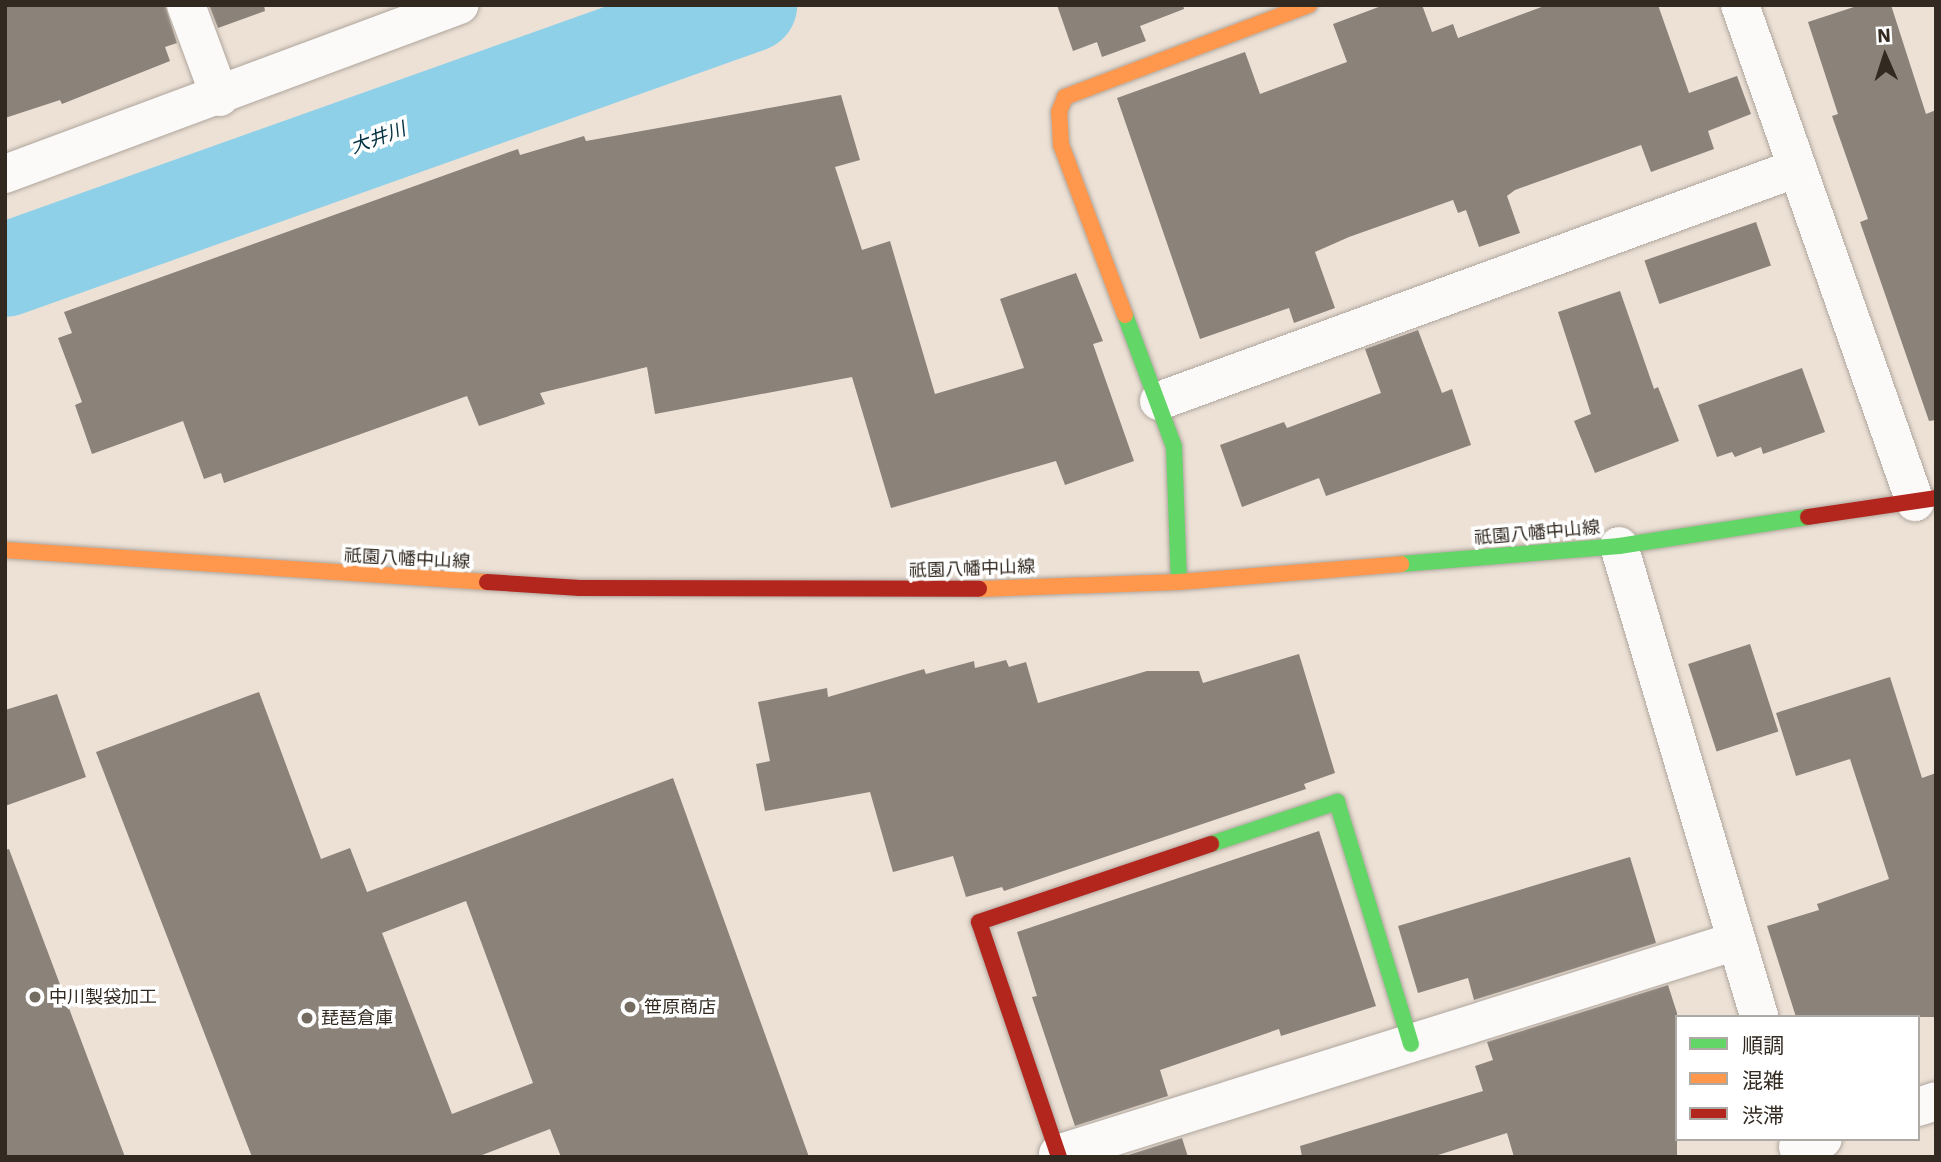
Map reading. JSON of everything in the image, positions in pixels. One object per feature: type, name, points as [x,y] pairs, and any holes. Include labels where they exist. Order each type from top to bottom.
[{"type":"main road","points":[[1179,582],[1174,447],[1061,145],[1059,112],[1065,97],[1077,89],[1309,5]]},
{"type":"main road","name":"祇園八幡中山線","points":[[5,550],[580,588],[911,591],[1179,582],[1619,546],[1925,500]]},
{"type":"main road","points":[[1058,1155],[979,922],[1337,802],[1411,1044]]},
{"type":"street","points":[[186,5],[220,97]]},
{"type":"street","points":[[5,174],[220,97],[460,5]]},
{"type":"street","points":[[1740,5],[1797,168],[1925,500]]},
{"type":"street","points":[[1159,401],[1797,168]]},
{"type":"street","points":[[1619,546],[1758,1015]]},
{"type":"street","points":[[1058,1155],[1736,942]]},
{"type":"building","points":[[5,5],[165,5],[177,43],[165,47],[170,61],[62,104],[60,100],[5,118]]},
{"type":"building","points":[[209,5],[264,5],[265,11],[218,28]]},
{"type":"building","points":[[1057,5],[1183,5],[1184,9],[1140,26],[1146,41],[1102,57],[1097,42],[1073,51]]},
{"type":"building","points":[[1384,5],[1422,5],[1432,32],[1453,24],[1458,38],[1547,5],[1658,5],[1689,93],[1737,76],[1751,114],[1708,131],[1714,149],[1651,172],[1641,145],[1515,190],[1507,196],[1520,233],[1479,247],[1466,210],[1458,213],[1453,200],[1349,237],[1315,252],[1335,308],[1294,323],[1289,308],[1200,339],[1117,98],[1245,52],[1260,94],[1347,62],[1333,24]]},
{"type":"building","points":[[1860,5],[1891,5],[1926,114],[1936,110],[1936,420],[1929,421],[1860,222],[1868,219],[1832,116],[1838,114],[1808,22]]},
{"type":"building","points":[[841,95],[860,160],[835,167],[862,250],[890,241],[935,394],[1024,368],[1000,299],[1076,273],[1103,341],[1093,344],[1134,461],[1065,485],[1056,461],[891,508],[852,377],[655,414],[647,367],[540,393],[545,404],[479,426],[467,396],[224,483],[221,473],[204,479],[183,421],[92,454],[75,405],[82,402],[58,338],[72,333],[64,312],[518,149],[520,155],[584,136],[586,141]]},
{"type":"building","points":[[1756,222],[1771,265],[1659,304],[1644,260]]},
{"type":"building","points":[[1620,291],[1654,389],[1658,387],[1679,441],[1595,473],[1574,421],[1591,414],[1558,312]]},
{"type":"building","points":[[1418,330],[1442,393],[1452,389],[1471,445],[1326,496],[1319,478],[1242,507],[1220,445],[1284,422],[1287,428],[1381,393],[1365,349]]},
{"type":"building","points":[[1802,368],[1825,432],[1763,454],[1761,447],[1735,457],[1732,452],[1717,457],[1698,405]]},
{"type":"building","points":[[1750,644],[1778,731],[1717,752],[1688,664]]},
{"type":"building","points":[[1299,654],[1335,773],[1304,784],[1306,789],[1004,891],[1002,887],[966,897],[953,856],[893,872],[870,792],[765,811],[756,764],[770,761],[758,702],[827,688],[828,697],[924,669],[926,674],[974,661],[975,668],[1006,660],[1009,667],[1026,662],[1038,703],[1147,671],[1199,671],[1203,683]]},
{"type":"building","points":[[1890,677],[1922,778],[1936,773],[1936,1017],[1795,1015],[1767,926],[1819,910],[1817,904],[1889,879],[1850,759],[1796,776],[1776,713]]},
{"type":"building","points":[[259,692],[321,859],[350,848],[367,892],[673,778],[809,1157],[561,1157],[550,1129],[477,1157],[252,1157],[96,752]],"holes":[[[466,901],[533,1083],[452,1114],[382,933]]]},
{"type":"building","points":[[57,694],[86,777],[5,806],[5,710]]},
{"type":"building","points":[[1319,831],[1376,1006],[1281,1036],[1279,1029],[1160,1070],[1168,1096],[1075,1126],[1032,997],[1037,996],[1017,932]]},
{"type":"building","name":"中川製袋加工","points":[[9,849],[125,1157],[5,1157],[5,850]]},
{"type":"building","points":[[1630,857],[1656,943],[1474,1000],[1468,978],[1418,993],[1398,926]]},
{"type":"building","points":[[1668,985],[1677,1013],[1677,1157],[1514,1157],[1507,1133],[1432,1157],[1302,1157],[1300,1146],[1483,1091],[1475,1066],[1493,1060],[1487,1042]]},
{"type":"building","points":[[1182,1138],[1188,1157],[1122,1157]]},
{"type":"waterway","name":"大井川","points":[[5,270],[750,5]]},
{"type":"traffic: fast","points":[[1125,315],[1174,447],[1179,582]]},
{"type":"traffic: fast","points":[[1401,564],[1619,546],[1808,517]]},
{"type":"traffic: fast","points":[[1211,844],[1337,802],[1411,1044]]},
{"type":"traffic: slow","points":[[1125,315],[1061,145],[1059,112],[1065,97],[1309,5]]},
{"type":"traffic: slow","points":[[5,550],[487,582]]},
{"type":"traffic: slow","points":[[979,589],[1179,582],[1401,564]]},
{"type":"traffic: jam","points":[[1808,517],[1936,498]]},
{"type":"traffic: jam","points":[[487,582],[580,588],[979,589]]},
{"type":"traffic: jam","points":[[1059,1157],[979,922],[1211,844]]},
{"type":"place","name":"中川製袋加工","points":[[35,997]]},
{"type":"place","name":"笹原商店","points":[[630,1007]]},
{"type":"place","name":"琵琶倉庫","points":[[307,1018]]}]
